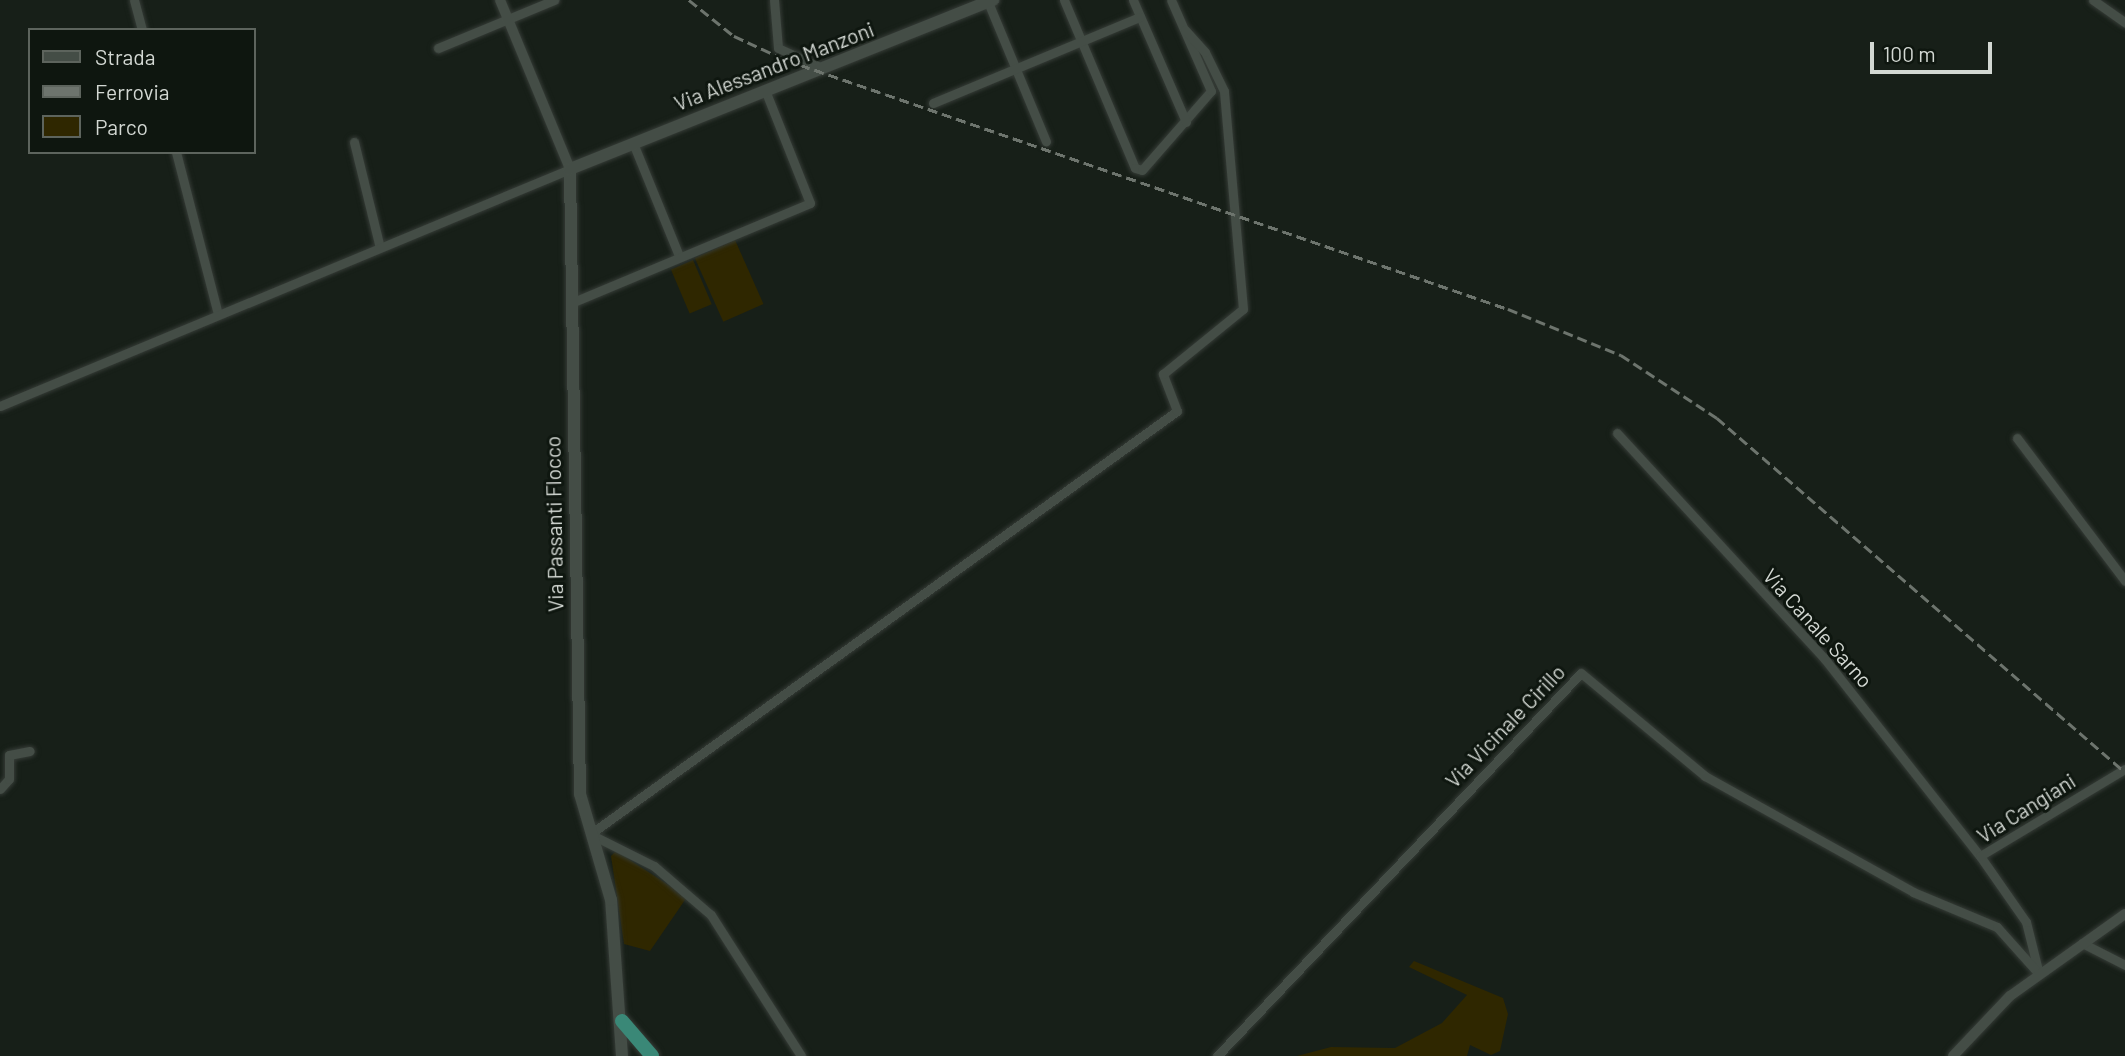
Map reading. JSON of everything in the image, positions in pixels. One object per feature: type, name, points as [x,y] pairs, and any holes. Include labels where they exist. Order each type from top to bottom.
[{"type":"highway","points":[[622,1021],[652,1056]]},
{"type":"main road","name":"Via Alessandro Manzoni","points":[[570,170],[991,1]]},
{"type":"main road","name":"Via Passanti Flocco","points":[[570,170],[570,303],[580,794],[611,900],[622,1021],[622,1056]]},
{"type":"street","points":[[134,0],[141,28]]},
{"type":"street","name":"Via Passanti Flocco","points":[[500,0],[570,170]]},
{"type":"street","points":[[438,48],[554,0]]},
{"type":"street","points":[[774,0],[778,48],[822,68]]},
{"type":"street","points":[[1064,0],[1135,168],[1142,170],[1208,98],[1211,83],[1171,0]]},
{"type":"street","points":[[1133,0],[1186,122]]},
{"type":"street","points":[[2093,0],[2125,22]]},
{"type":"street","points":[[991,1],[1046,141]]},
{"type":"street","points":[[933,103],[1140,17]]},
{"type":"street","points":[[801,1056],[711,915],[654,866],[593,834],[1177,411],[1163,374],[1244,309],[1224,91],[1205,51],[1185,30]]},
{"type":"street","points":[[570,303],[810,203],[765,90]]},
{"type":"street","points":[[354,142],[379,244]]},
{"type":"street","points":[[633,143],[678,253]]},
{"type":"street","points":[[177,154],[218,314]]},
{"type":"street","points":[[0,406],[379,244],[570,170]]},
{"type":"street","name":"Via Canale Sarno","points":[[1617,433],[1824,658],[1980,856]]},
{"type":"street","points":[[2017,439],[2125,581]]},
{"type":"street","name":"Via Vicinale Cirillo","points":[[1217,1056],[1581,673],[1705,776],[1913,892],[1997,928],[2039,974]]},
{"type":"street","points":[[0,789],[10,774],[9,755],[30,751]]},
{"type":"street","name":"Via Cangiani","points":[[2039,974],[2026,922],[1980,856],[2125,769]]},
{"type":"street","points":[[1953,1056],[2039,974],[2125,914]]},
{"type":"street","points":[[2082,943],[2125,965]]},
{"type":"green space","points":[[735,240],[763,304],[723,322],[695,258]]},
{"type":"green space","points":[[693,260],[712,304],[690,314],[671,269]]},
{"type":"green space","points":[[616,851],[687,897],[650,951],[624,944],[611,856]]},
{"type":"green space","points":[[1414,961],[1503,998],[1508,1014],[1500,1051],[1491,1055],[1470,1045],[1467,1056],[1297,1056],[1331,1047],[1395,1048],[1442,1023],[1467,995],[1409,967]]},
{"type":"railway","points":[[689,0],[734,36],[786,60],[1508,309],[1621,355],[1717,418],[2125,772]]}]
